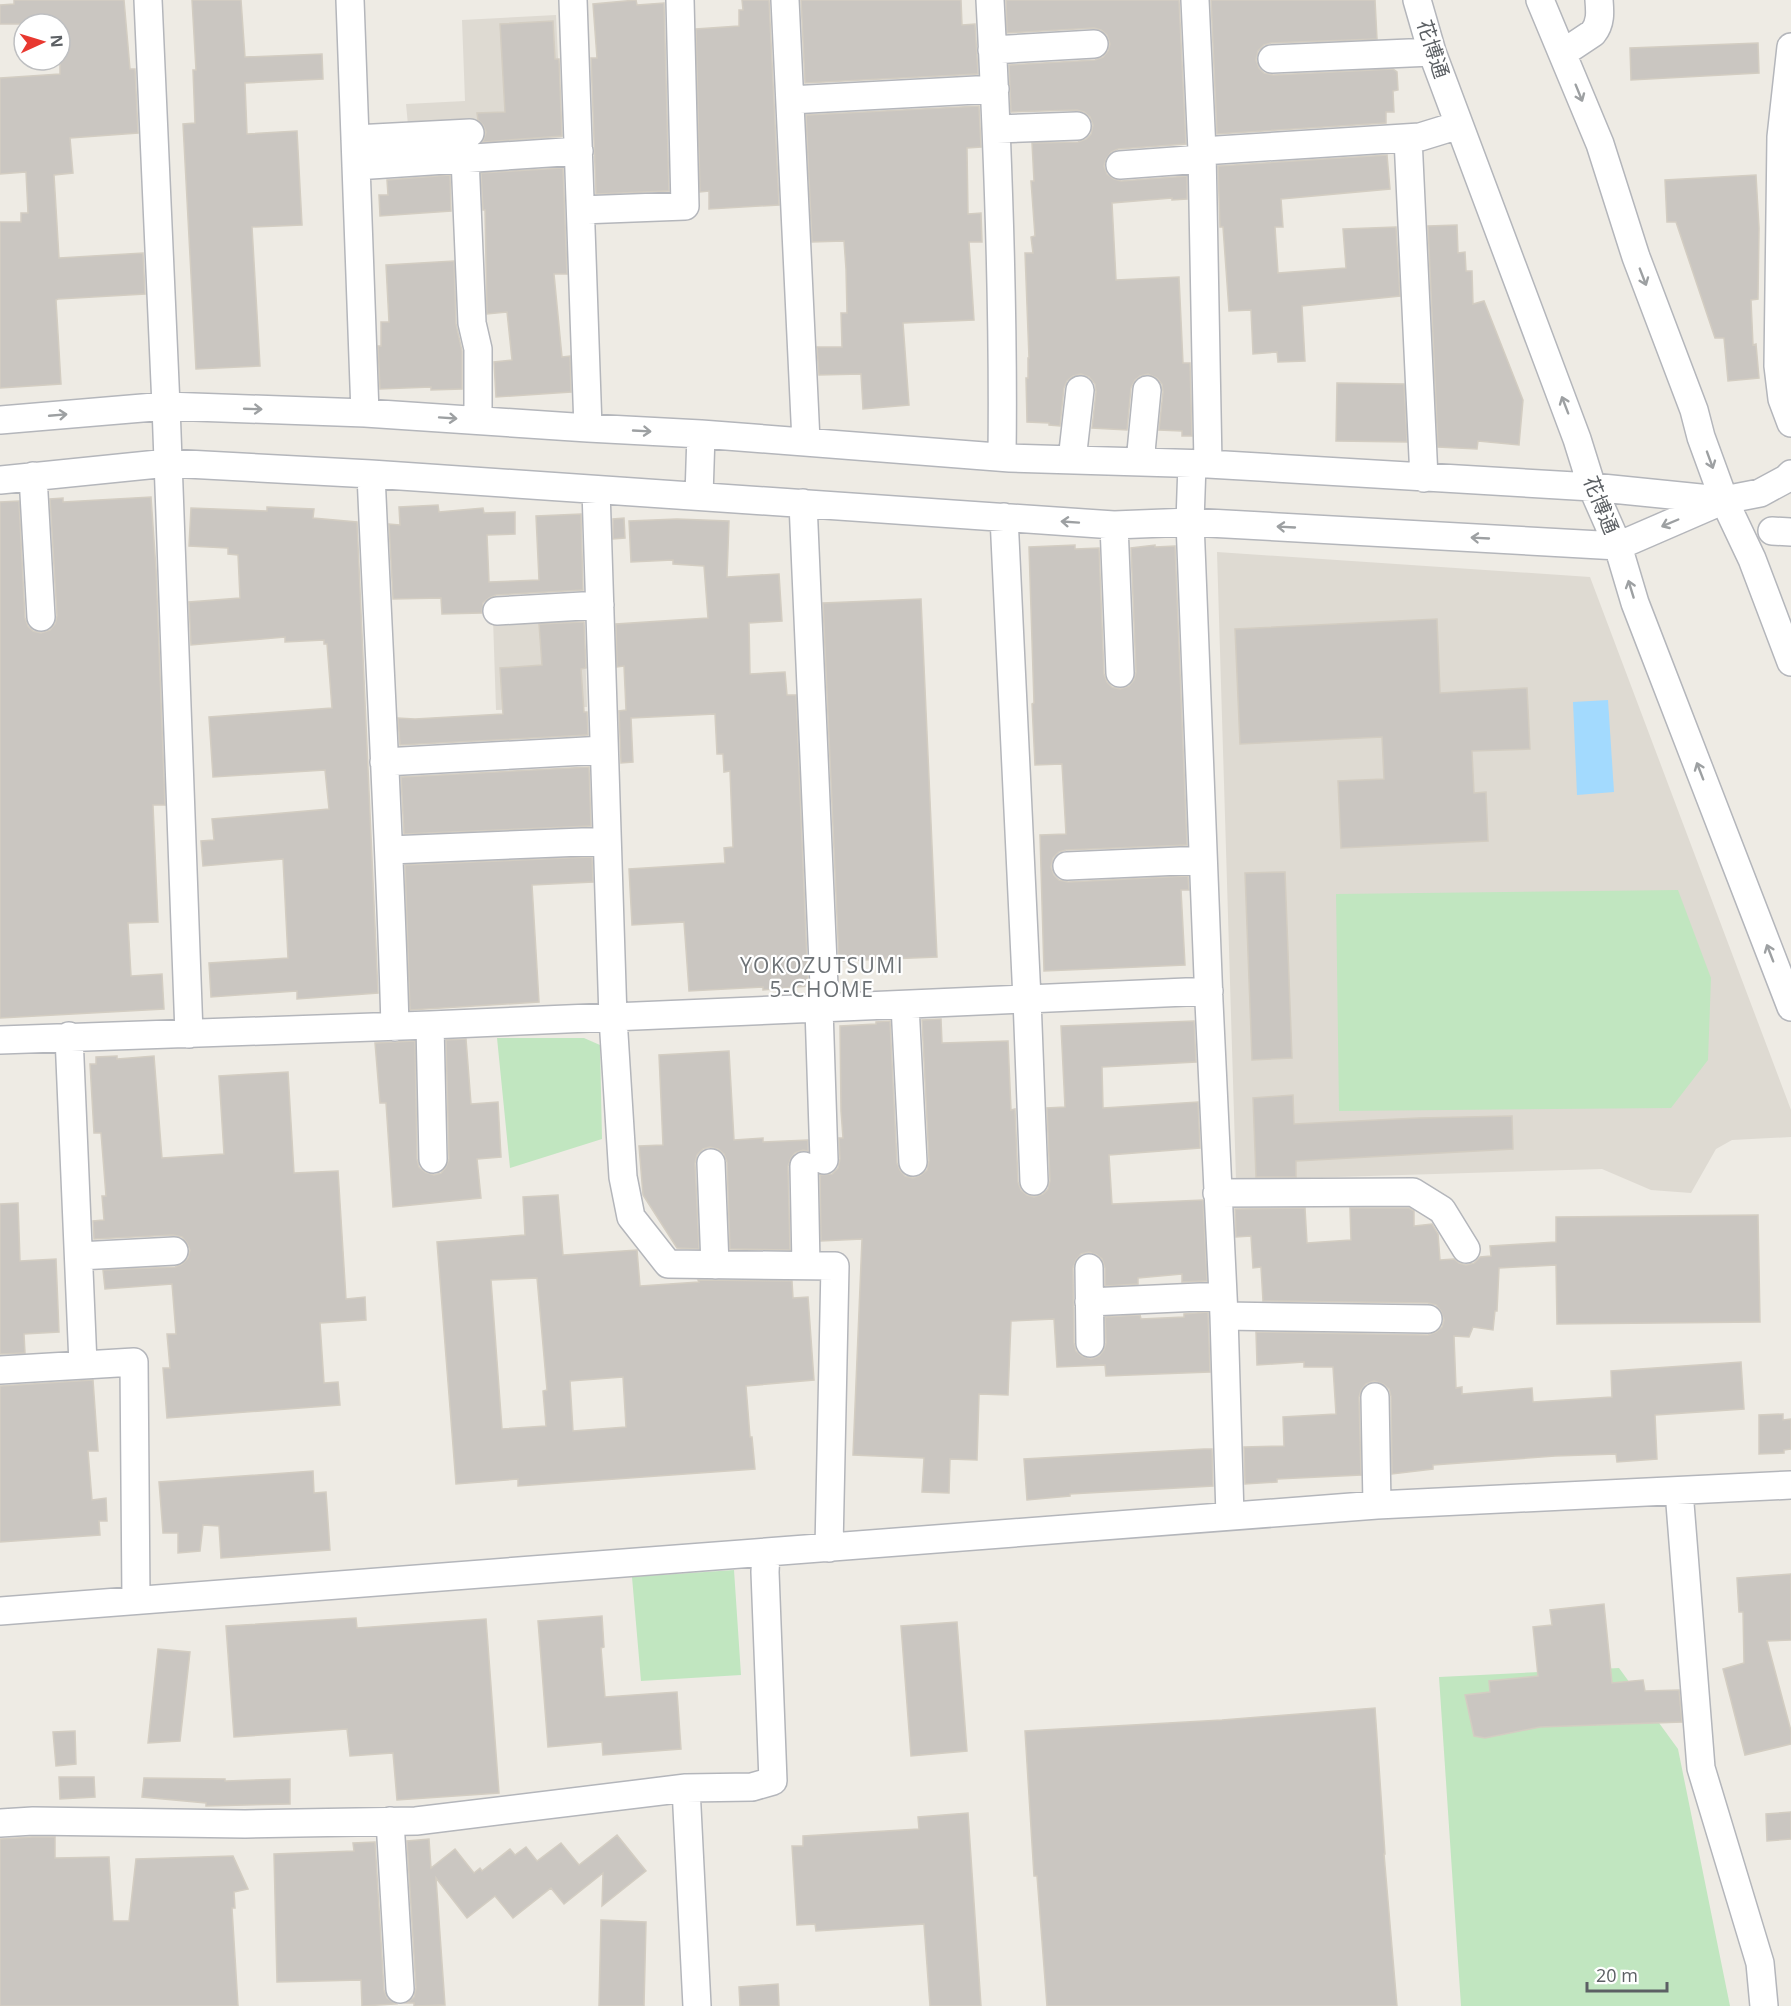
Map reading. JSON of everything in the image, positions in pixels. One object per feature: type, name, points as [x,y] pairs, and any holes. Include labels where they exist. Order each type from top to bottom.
[{"type":"street","points":[[148,0],[166,406],[189,1034]]},
{"type":"street","points":[[350,0],[365,412]]},
{"type":"street","points":[[573,0],[588,428]]},
{"type":"street","points":[[580,210],[685,206],[680,0]]},
{"type":"street","points":[[785,0],[806,441]]},
{"type":"street","points":[[990,0],[997,129],[1003,361],[1002,457]]},
{"type":"street","points":[[1195,0],[1202,155],[1200,464],[1190,522],[1230,1516]]},
{"type":"street","name":"花博通","points":[[1417,0],[1432,52],[1577,439],[1592,487],[1618,546],[1635,603],[1791,1007]]},
{"type":"street","points":[[1540,0],[1600,144],[1636,257],[1694,410],[1701,437],[1724,500],[1752,559],[1791,662]]},
{"type":"street","points":[[1563,53],[1593,33],[1600,17],[1599,0]]},
{"type":"street","points":[[993,50],[1094,44]]},
{"type":"street","points":[[1791,47],[1781,137],[1778,366],[1782,399],[1791,423]]},
{"type":"street","points":[[1272,59],[1432,52]]},
{"type":"street","points":[[790,100],[995,89]]},
{"type":"street","points":[[1120,165],[1202,155],[1420,137],[1459,125]]},
{"type":"street","points":[[997,129],[1077,126]]},
{"type":"street","points":[[1408,138],[1424,478]]},
{"type":"street","points":[[355,139],[579,151]]},
{"type":"street","points":[[356,166],[468,146]]},
{"type":"street","points":[[468,146],[472,323],[477,350],[478,420]]},
{"type":"street","points":[[1072,460],[1080,390]]},
{"type":"street","points":[[1140,462],[1147,390]]},
{"type":"street","points":[[0,420],[166,406],[365,412],[806,441],[1002,457],[1200,464],[1592,487],[1724,500]]},
{"type":"street","points":[[699,496],[700,434]]},
{"type":"street","points":[[0,480],[168,463],[371,474],[1114,525],[1190,522],[1618,546],[1724,500],[1760,493],[1791,474]]},
{"type":"street","points":[[371,474],[390,850],[395,1027]]},
{"type":"street","points":[[33,476],[41,617]]},
{"type":"street","points":[[596,490],[613,1018],[623,1177],[631,1216],[668,1264],[834,1266],[829,1548]]},
{"type":"street","points":[[803,503],[822,1009],[806,1265]]},
{"type":"street","points":[[1004,517],[1034,1181]]},
{"type":"street","points":[[1114,525],[1120,673]]},
{"type":"street","points":[[497,611],[600,605]]},
{"type":"street","points":[[384,762],[604,750]]},
{"type":"street","points":[[390,850],[607,841]]},
{"type":"street","points":[[1067,866],[1203,860]]},
{"type":"street","points":[[0,1040],[430,1026],[1209,991]]},
{"type":"street","points":[[905,1005],[913,1162]]},
{"type":"street","points":[[430,1026],[433,1159]]},
{"type":"street","points":[[69,1036],[83,1364]]},
{"type":"street","points":[[711,1163],[715,1265]]},
{"type":"street","points":[[1217,1193],[1413,1192],[1442,1210],[1466,1249]]},
{"type":"street","points":[[78,1256],[174,1251]]},
{"type":"street","points":[[1089,1268],[1090,1343]]},
{"type":"street","points":[[1089,1302],[1223,1306],[1428,1319]]},
{"type":"street","points":[[0,1370],[134,1362],[135,1599]]},
{"type":"street","points":[[1375,1397],[1377,1505]]},
{"type":"street","points":[[0,1611],[1377,1505],[1791,1485]]},
{"type":"street","points":[[1679,1491],[1701,1768],[1760,1963],[1764,2006]]},
{"type":"street","points":[[0,1822],[245,1824],[416,1821],[686,1788],[752,1786],[773,1781],[766,1552]]},
{"type":"street","points":[[686,1788],[698,2006]]},
{"type":"street","points":[[390,1821],[400,1989]]},
{"type":"shaded area","points":[[556,15],[562,142],[382,151],[408,125],[406,104],[465,101],[462,20]]},
{"type":"shaded area","points":[[1217,552],[1590,577],[1791,1110],[1791,1137],[1732,1140],[1716,1149],[1691,1193],[1651,1190],[1602,1169],[1236,1180]]},
{"type":"shaded area","points":[[584,616],[587,707],[496,710],[493,619]]},
{"type":"green space","points":[[1678,890],[1711,978],[1708,1060],[1671,1108],[1339,1111],[1336,894]]},
{"type":"green space","points":[[497,1038],[584,1038],[600,1045],[602,1139],[510,1168]]},
{"type":"green space","points":[[734,1570],[741,1675],[641,1681],[632,1577]]},
{"type":"green space","points":[[1619,1668],[1678,1749],[1730,2006],[1461,2006],[1439,1677]]},
{"type":"water","points":[[1608,700],[1614,792],[1577,795],[1573,702]]},
{"type":"building","points":[[14,0],[124,0],[130,69],[135,69],[138,133],[70,138],[73,173],[54,175],[59,258],[143,253],[145,294],[56,300],[61,384],[0,388],[0,222],[21,222],[21,213],[28,213],[26,172],[0,174],[0,78],[72,72],[72,12],[12,12],[12,24],[0,24],[0,5],[14,4]]},
{"type":"building","points":[[192,0],[241,0],[245,57],[322,54],[323,79],[245,83],[247,134],[297,131],[302,225],[252,227],[260,366],[196,369],[183,124],[195,123],[193,70],[196,70]]},
{"type":"building","points":[[636,0],[637,5],[664,3],[669,191],[596,194],[591,58],[597,58],[593,4]]},
{"type":"building","points":[[742,0],[769,0],[779,205],[709,209],[709,191],[700,192],[696,29],[739,26],[739,10],[743,10]]},
{"type":"building","points":[[801,0],[961,0],[962,25],[975,24],[978,74],[805,83]]},
{"type":"building","points":[[1006,0],[1179,0],[1186,144],[1118,149],[1111,152],[1104,166],[1107,174],[1121,181],[1187,176],[1187,199],[1112,203],[1116,280],[1179,277],[1183,363],[1190,363],[1192,436],[1182,436],[1182,431],[1159,430],[1162,384],[1157,378],[1148,374],[1135,380],[1131,388],[1127,430],[1092,428],[1095,384],[1089,377],[1081,374],[1073,376],[1064,388],[1060,426],[1027,422],[1026,378],[1028,378],[1029,358],[1025,253],[1033,253],[1031,237],[1035,236],[1031,181],[1034,181],[1032,143],[1078,142],[1091,134],[1093,125],[1090,117],[1077,110],[1011,112],[1009,65],[1095,60],[1103,57],[1110,44],[1107,35],[1094,28],[1007,33]]},
{"type":"building","points":[[1211,0],[1375,0],[1377,39],[1271,43],[1264,45],[1258,51],[1256,60],[1264,73],[1273,75],[1393,69],[1397,72],[1398,90],[1393,91],[1394,112],[1386,112],[1386,123],[1217,134]]},
{"type":"building","points":[[553,21],[555,59],[559,59],[562,136],[483,142],[486,132],[478,120],[477,113],[505,112],[500,24]]},
{"type":"building","points":[[1758,43],[1759,73],[1631,80],[1630,48]]},
{"type":"building","points":[[979,106],[981,147],[967,148],[968,214],[981,213],[982,242],[969,242],[974,320],[903,323],[909,405],[863,409],[861,374],[819,375],[817,347],[842,347],[841,313],[847,313],[846,269],[844,241],[812,242],[806,115]]},
{"type":"building","points":[[1387,155],[1390,189],[1281,199],[1283,227],[1275,227],[1278,273],[1346,268],[1343,229],[1396,227],[1400,296],[1302,306],[1305,361],[1278,362],[1277,352],[1253,354],[1251,310],[1229,311],[1223,227],[1220,227],[1218,166]]},
{"type":"building","points":[[563,168],[567,274],[554,274],[562,357],[570,356],[571,392],[496,397],[494,362],[512,360],[507,312],[487,314],[485,210],[483,210],[481,173]]},
{"type":"building","points":[[450,175],[451,211],[380,216],[379,195],[388,195],[387,180]]},
{"type":"building","points":[[1756,175],[1759,228],[1758,299],[1751,300],[1753,345],[1756,344],[1759,378],[1728,381],[1724,338],[1715,338],[1676,222],[1667,222],[1665,180]]},
{"type":"building","points":[[1457,225],[1458,253],[1465,252],[1466,271],[1472,271],[1473,304],[1484,301],[1523,400],[1519,445],[1478,441],[1477,449],[1438,447],[1428,226]]},
{"type":"building","points":[[454,261],[456,324],[462,351],[462,389],[431,390],[431,387],[380,389],[378,346],[381,346],[381,322],[389,322],[386,265]]},
{"type":"building","points":[[1337,383],[1404,384],[1407,442],[1336,441]]},
{"type":"building","points":[[151,497],[165,805],[153,805],[158,922],[128,923],[131,976],[162,974],[164,1009],[0,1018],[0,502],[19,501],[25,618],[33,631],[41,633],[50,630],[57,616],[50,499],[63,498],[63,502]]},
{"type":"building","points":[[438,505],[439,512],[483,508],[484,513],[515,512],[515,534],[487,535],[489,582],[539,580],[536,516],[581,514],[583,590],[496,595],[483,603],[482,613],[442,614],[441,598],[393,599],[389,524],[400,525],[399,507]]},
{"type":"building","points":[[267,507],[314,509],[313,518],[357,522],[378,993],[297,999],[297,991],[211,997],[209,963],[288,958],[283,859],[203,866],[201,841],[214,840],[212,819],[329,809],[325,770],[213,777],[209,717],[332,708],[327,644],[324,644],[324,640],[285,642],[285,637],[191,645],[189,602],[240,598],[238,555],[228,554],[228,548],[189,546],[191,508],[267,511]]},
{"type":"building","points":[[624,518],[625,538],[613,539],[613,519]]},
{"type":"building","points":[[677,519],[729,521],[727,577],[779,574],[782,621],[749,623],[750,674],[785,672],[787,695],[796,695],[808,986],[763,990],[763,987],[689,991],[684,922],[632,925],[629,869],[725,863],[724,848],[733,847],[730,771],[724,772],[723,754],[717,754],[715,714],[631,718],[633,762],[621,763],[619,711],[626,710],[624,666],[617,667],[616,624],[708,618],[704,566],[673,564],[673,560],[631,562],[629,521]]},
{"type":"building","points":[[1075,545],[1075,549],[1099,548],[1104,674],[1112,687],[1120,689],[1129,686],[1136,672],[1131,548],[1155,545],[1155,547],[1175,546],[1187,845],[1066,850],[1059,852],[1053,858],[1051,867],[1059,880],[1068,882],[1188,876],[1189,890],[1181,890],[1185,965],[1044,971],[1040,835],[1066,834],[1062,764],[1035,765],[1029,547]]},
{"type":"building","points":[[921,599],[937,957],[839,961],[823,603]]},
{"type":"building","points":[[1437,619],[1440,693],[1527,688],[1530,749],[1472,751],[1474,793],[1486,792],[1488,841],[1341,848],[1338,781],[1384,779],[1382,737],[1240,744],[1235,629]]},
{"type":"building","points":[[584,622],[586,668],[581,669],[588,735],[400,745],[398,718],[503,714],[500,668],[542,665],[539,624]]},
{"type":"building","points":[[589,767],[591,826],[404,834],[401,777]]},
{"type":"building","points":[[592,857],[593,882],[532,885],[539,1002],[410,1010],[405,865]]},
{"type":"building","points":[[1285,872],[1292,1058],[1252,1060],[1245,873]]},
{"type":"building","points":[[941,1019],[942,1043],[1008,1041],[1011,1110],[1015,1109],[1018,1182],[1021,1190],[1034,1197],[1043,1194],[1048,1189],[1050,1181],[1047,1108],[1065,1107],[1061,1026],[1194,1021],[1196,1062],[1102,1067],[1103,1108],[1198,1102],[1200,1148],[1109,1155],[1112,1204],[1203,1200],[1207,1281],[1182,1282],[1182,1274],[1138,1278],[1138,1284],[1105,1286],[1105,1268],[1102,1259],[1089,1252],[1081,1254],[1073,1268],[1074,1343],[1076,1351],[1091,1359],[1099,1356],[1104,1350],[1105,1317],[1140,1315],[1141,1319],[1184,1317],[1184,1314],[1208,1312],[1210,1372],[1106,1376],[1105,1365],[1057,1367],[1054,1319],[1011,1321],[1008,1395],[979,1394],[977,1460],[950,1459],[949,1493],[922,1492],[924,1458],[853,1455],[862,1239],[821,1241],[820,1175],[832,1174],[838,1168],[839,1138],[843,1138],[840,1026],[890,1021],[897,1163],[905,1176],[913,1178],[927,1170],[929,1161],[922,1020]]},
{"type":"building","points":[[466,1039],[471,1104],[498,1102],[501,1157],[477,1159],[481,1198],[393,1207],[386,1103],[380,1103],[375,1043],[415,1041],[417,1159],[419,1167],[434,1175],[441,1173],[449,1159],[446,1040]]},
{"type":"building","points":[[729,1051],[734,1140],[763,1138],[763,1142],[808,1140],[808,1151],[795,1153],[788,1166],[790,1250],[730,1249],[727,1162],[724,1154],[718,1149],[710,1147],[703,1149],[697,1155],[695,1163],[699,1249],[677,1248],[643,1195],[639,1146],[663,1145],[659,1055]]},
{"type":"building","points":[[117,1056],[117,1059],[154,1056],[162,1158],[224,1154],[219,1076],[288,1072],[294,1173],[338,1171],[346,1299],[365,1297],[366,1320],[320,1323],[324,1383],[338,1382],[340,1405],[167,1418],[163,1368],[170,1368],[167,1334],[176,1334],[172,1284],[105,1289],[103,1270],[175,1267],[188,1258],[190,1250],[182,1237],[173,1235],[94,1239],[93,1221],[104,1220],[102,1196],[106,1196],[101,1133],[94,1133],[90,1064],[96,1064],[96,1057]]},
{"type":"building","points":[[1293,1095],[1294,1124],[1512,1116],[1513,1149],[1296,1161],[1296,1177],[1256,1177],[1253,1098]]},
{"type":"building","points":[[558,1195],[563,1255],[637,1250],[640,1286],[699,1282],[698,1280],[792,1281],[793,1298],[808,1297],[814,1380],[746,1386],[755,1469],[518,1486],[518,1479],[456,1484],[437,1242],[525,1235],[523,1197]],"holes":[[[537,1278],[547,1390],[543,1391],[546,1426],[502,1429],[491,1280]],[[623,1377],[626,1427],[573,1431],[570,1381]]]},
{"type":"building","points":[[18,1203],[20,1261],[56,1259],[59,1332],[24,1334],[25,1353],[0,1354],[0,1204]]},
{"type":"building","points":[[1305,1208],[1307,1243],[1351,1240],[1350,1208],[1409,1208],[1414,1211],[1414,1226],[1432,1224],[1438,1234],[1440,1260],[1454,1259],[1466,1265],[1474,1263],[1480,1257],[1491,1256],[1490,1246],[1556,1242],[1556,1217],[1758,1215],[1760,1322],[1557,1324],[1556,1265],[1499,1268],[1497,1311],[1495,1311],[1493,1330],[1473,1327],[1469,1337],[1454,1336],[1456,1388],[1462,1387],[1462,1394],[1532,1388],[1533,1402],[1612,1397],[1611,1371],[1741,1362],[1744,1409],[1655,1415],[1657,1459],[1617,1462],[1616,1454],[1555,1456],[1433,1465],[1433,1469],[1392,1474],[1391,1396],[1389,1389],[1374,1381],[1366,1384],[1359,1397],[1361,1475],[1277,1479],[1277,1482],[1245,1484],[1244,1447],[1284,1446],[1283,1417],[1336,1414],[1333,1367],[1304,1367],[1304,1362],[1257,1365],[1256,1332],[1428,1335],[1442,1327],[1444,1320],[1436,1305],[1428,1303],[1263,1301],[1261,1267],[1253,1268],[1251,1236],[1236,1237],[1235,1209]]},
{"type":"building","points":[[93,1380],[98,1451],[88,1451],[92,1500],[106,1498],[107,1521],[99,1521],[100,1535],[0,1542],[0,1386]]},
{"type":"building","points":[[1783,1414],[1783,1420],[1791,1419],[1791,1449],[1784,1450],[1784,1453],[1759,1454],[1759,1415]]},
{"type":"building","points":[[1212,1449],[1213,1486],[1070,1494],[1070,1496],[1027,1500],[1024,1459]]},
{"type":"building","points":[[313,1471],[314,1493],[326,1492],[330,1550],[221,1558],[219,1526],[203,1525],[200,1551],[178,1553],[178,1533],[163,1533],[159,1482]]},
{"type":"building","points":[[1791,1574],[1791,1640],[1767,1641],[1791,1731],[1791,1744],[1745,1755],[1723,1669],[1744,1663],[1743,1612],[1739,1612],[1737,1578]]},
{"type":"building","points":[[1604,1604],[1612,1683],[1643,1680],[1645,1691],[1679,1690],[1682,1722],[1540,1727],[1485,1738],[1474,1736],[1465,1695],[1490,1692],[1489,1681],[1538,1676],[1533,1627],[1552,1625],[1550,1610]]},
{"type":"building","points":[[602,1616],[604,1647],[601,1648],[605,1697],[677,1692],[681,1749],[603,1755],[602,1742],[548,1747],[538,1621]]},
{"type":"building","points":[[356,1618],[357,1628],[486,1619],[499,1793],[397,1800],[393,1753],[350,1756],[347,1729],[234,1737],[226,1626]]},
{"type":"building","points":[[957,1622],[967,1751],[911,1756],[901,1626]]},
{"type":"building","points":[[158,1649],[190,1652],[180,1741],[148,1743]]},
{"type":"building","points":[[1375,1708],[1397,2006],[1047,2006],[1037,1876],[1034,1876],[1025,1731],[1222,1720]]},
{"type":"building","points":[[75,1731],[76,1764],[56,1766],[53,1732]]},
{"type":"building","points":[[59,1777],[94,1777],[95,1797],[60,1799]]},
{"type":"building","points":[[144,1778],[225,1779],[225,1781],[290,1779],[290,1804],[206,1806],[206,1803],[142,1797]]},
{"type":"building","points":[[1791,1812],[1791,1839],[1767,1841],[1766,1814]]},
{"type":"building","points":[[968,1813],[981,2006],[930,2006],[924,1924],[816,1931],[815,1924],[797,1925],[792,1846],[803,1846],[803,1836],[919,1829],[918,1817]]},
{"type":"building","points":[[617,1835],[646,1871],[602,1906],[603,1873],[564,1904],[551,1888],[513,1918],[495,1896],[467,1918],[436,1878],[445,2005],[414,2006],[414,2003],[406,2003],[414,1997],[416,1988],[407,1841],[429,1839],[431,1868],[455,1849],[474,1873],[480,1868],[482,1871],[510,1849],[515,1855],[526,1847],[537,1861],[561,1843],[579,1865]]},
{"type":"building","points":[[55,1837],[55,1858],[109,1857],[113,1921],[129,1921],[136,1859],[233,1856],[248,1889],[234,1892],[235,1908],[232,1908],[238,2006],[0,2006],[0,1839]]},
{"type":"building","points":[[375,1842],[384,1990],[387,1998],[396,2004],[362,2006],[361,1980],[277,1982],[274,1854],[354,1851],[353,1843]]},
{"type":"building","points":[[601,1920],[646,1922],[644,2006],[599,2006]]},
{"type":"building","points":[[778,1984],[779,2006],[740,2006],[739,1987]]},
{"type":"district","name":"YOKOZUTSUMI 5-CHOME","points":[[822,978]]}]
